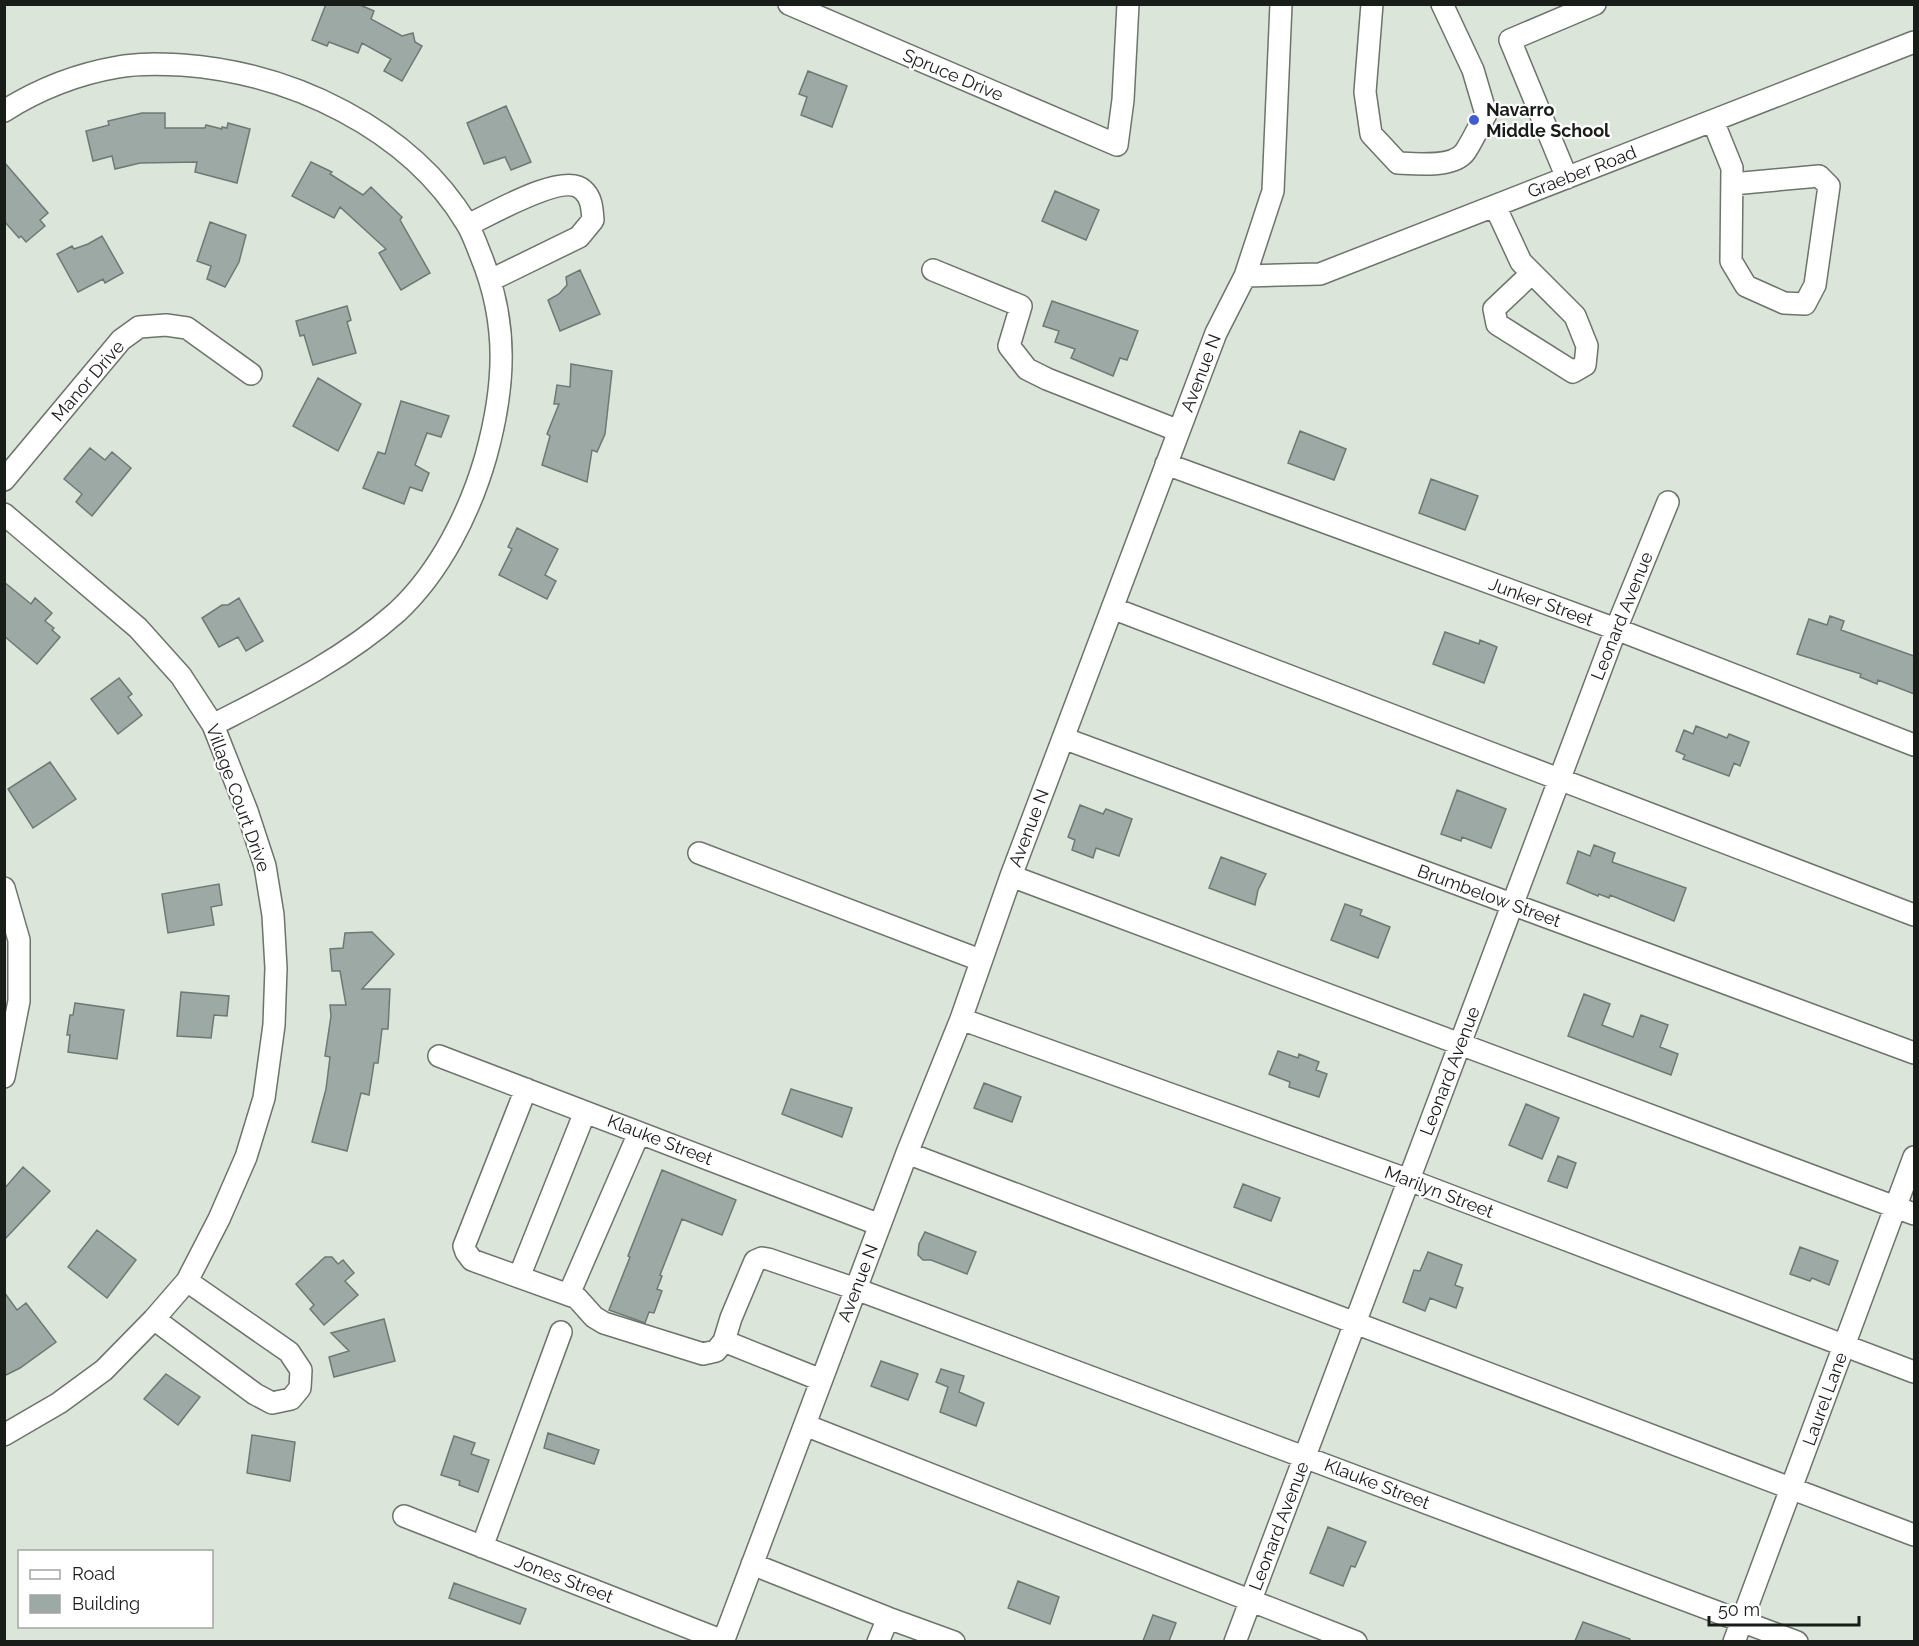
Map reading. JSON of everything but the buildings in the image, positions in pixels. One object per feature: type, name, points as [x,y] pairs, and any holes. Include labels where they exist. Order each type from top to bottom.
[{"type":"street","name":"Spruce Drive","points":[[789,4],[1117,145],[1123,100],[1128,4]]},
{"type":"street","name":"Avenue N","points":[[723,1641],[907,1153],[961,1019],[1011,876],[1216,333],[1245,276],[1273,191],[1281,4]]},
{"type":"street","points":[[1372,4],[1365,92],[1371,134],[1398,163],[1417,165],[1445,163],[1464,154],[1485,114],[1473,70],[1442,4]]},
{"type":"street","points":[[1567,178],[1510,40],[1595,4]]},
{"type":"street","name":"Graeber Road","points":[[1245,276],[1320,274],[1914,42]]},
{"type":"street","points":[[4,111],[25,98],[71,78],[120,66],[163,64],[216,68],[269,80],[313,96],[399,147],[439,185],[468,225],[491,280],[498,308],[503,365],[494,427],[479,481],[452,541],[423,583],[397,611],[350,648],[300,680],[213,725]]},
{"type":"street","points":[[1713,121],[1732,168],[1731,261],[1746,286],[1784,303],[1805,304],[1815,285],[1829,186],[1819,176],[1732,184]]},
{"type":"street","points":[[468,225],[549,187],[567,184],[583,188],[591,201],[593,220],[579,237],[491,280]]},
{"type":"street","points":[[1496,206],[1521,262],[1532,273],[1575,316],[1587,346],[1585,365],[1573,372],[1497,324],[1494,309],[1532,273]]},
{"type":"street","points":[[933,270],[1021,306],[1010,346],[1027,369],[1179,431]]},
{"type":"street","name":"Manor Drive","points":[[4,480],[121,340],[139,327],[166,325],[187,328],[251,374]]},
{"type":"street","name":"Junker Street","points":[[1166,464],[1616,629],[1914,745]]},
{"type":"street","name":"Leonard Avenue","points":[[1235,1641],[1616,629],[1668,501]]},
{"type":"street","name":"Village Court Drive","points":[[4,514],[138,628],[181,676],[213,725],[247,811],[265,866],[274,926],[276,968],[274,1025],[264,1098],[246,1156],[219,1219],[188,1281],[104,1370],[59,1403],[4,1435]]},
{"type":"street","points":[[1112,608],[1914,915]]},
{"type":"street","name":"Brumbelow Street","points":[[1063,738],[1914,1053]]},
{"type":"street","points":[[699,853],[980,960]]},
{"type":"street","points":[[1011,876],[1905,1211]]},
{"type":"street","points":[[4,888],[20,940],[19,1002],[4,1077]]},
{"type":"street","name":"Marilyn Street","points":[[961,1019],[1409,1180],[1914,1372]]},
{"type":"street","name":"Klauke Street","points":[[439,1056],[880,1225]]},
{"type":"street","points":[[526,1089],[464,1246],[472,1260],[569,1294],[577,1298],[594,1317],[604,1323],[703,1354],[716,1351],[724,1341],[821,1380]]},
{"type":"street","points":[[519,1276],[585,1112]]},
{"type":"street","points":[[569,1294],[639,1133]]},
{"type":"street","points":[[907,1153],[1914,1535]]},
{"type":"street","name":"Laurel Lane","points":[[1734,1641],[1844,1346],[1905,1211],[1914,1157]]},
{"type":"street","name":"Klauke Street","points":[[724,1341],[754,1261],[762,1258],[856,1289],[1797,1641]]},
{"type":"street","points":[[154,1319],[255,1395],[272,1403],[291,1399],[300,1388],[301,1370],[289,1352],[188,1281]]},
{"type":"street","points":[[482,1547],[561,1332]]},
{"type":"street","points":[[805,1425],[1356,1641]]},
{"type":"street","name":"Jones Street","points":[[404,1516],[723,1641]]},
{"type":"street","points":[[752,1564],[888,1618],[954,1641]]},
{"type":"street","points":[[878,1641],[888,1618]]},
{"type":"place","name":"Navarro Middle School","points":[[1474,120]]}]
